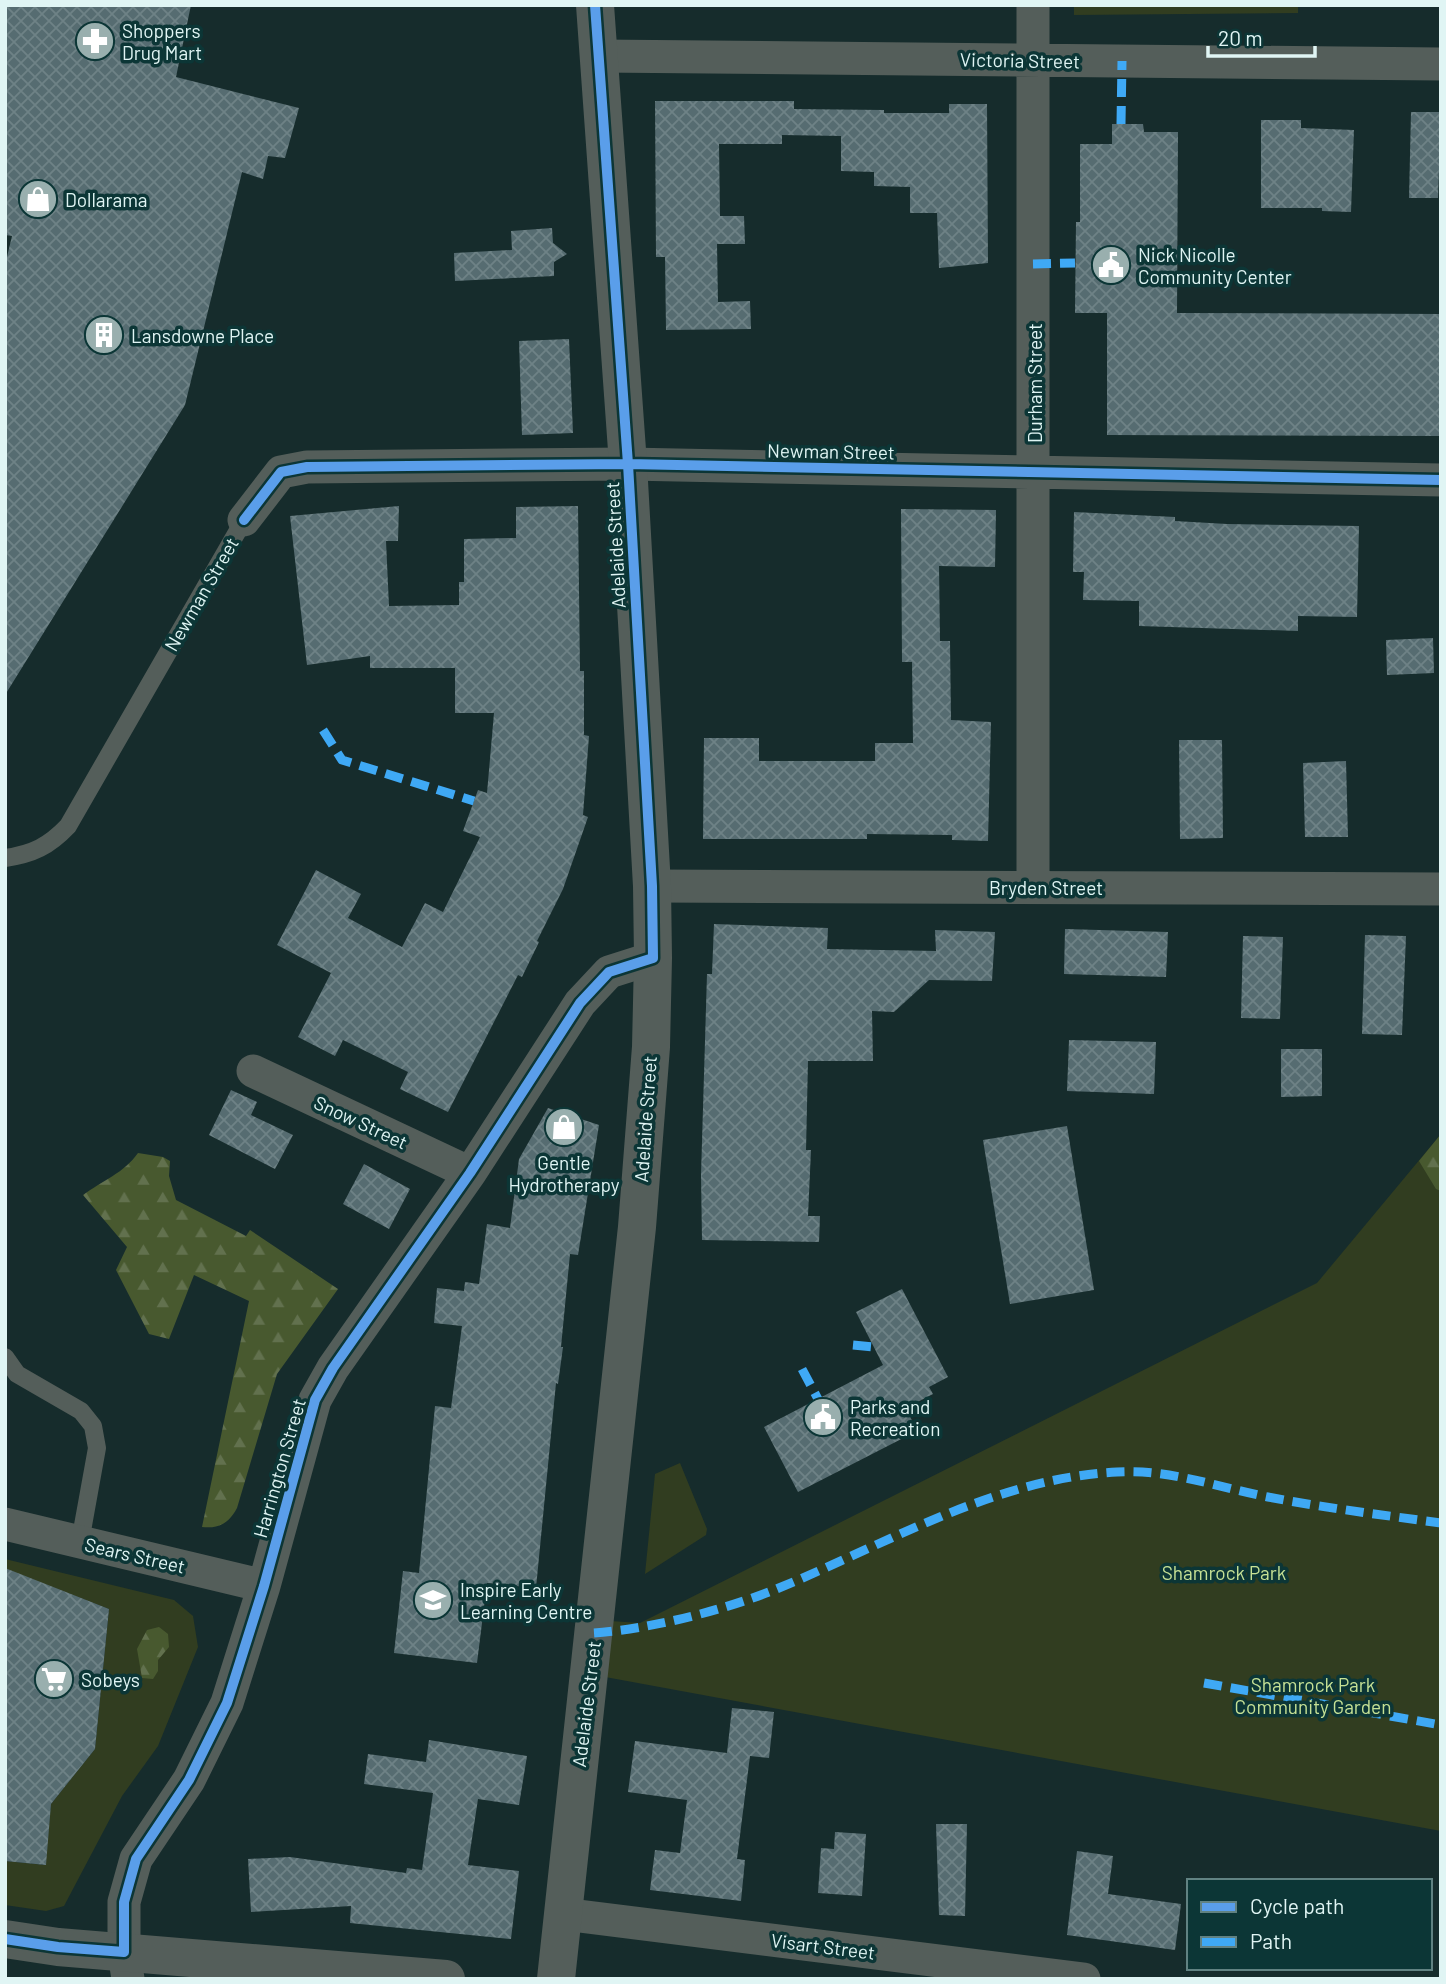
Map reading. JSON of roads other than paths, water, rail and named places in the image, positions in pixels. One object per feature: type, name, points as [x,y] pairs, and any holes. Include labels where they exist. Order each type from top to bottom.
[{"type":"street","name":"Adelaide Street","points":[[555,1979],[637,1227],[651,1047],[653,958],[652,886],[628,464],[595,5]]},
{"type":"street","name":"Durham Street","points":[[1033,5],[1033,887]]},
{"type":"street","name":"Victoria Street","points":[[599,56],[1441,64]]},
{"type":"street","name":"Newman Street","points":[[244,520],[281,472],[293,468],[628,464],[1441,480]]},
{"type":"street","name":"Bryden Street","points":[[652,886],[1441,889]]},
{"type":"street","name":"Harrington Street","points":[[126,1965],[124,1902],[136,1859],[189,1780],[227,1703],[264,1586],[315,1399],[333,1368],[470,1173],[580,1003],[609,972],[653,958]]},
{"type":"street","name":"Snow Street","points":[[253,1071],[470,1173]]},
{"type":"street","name":"Sears Street","points":[[5,1524],[264,1586]]},
{"type":"street","name":"Visart Street","points":[[562,1913],[1084,1979]]},
{"type":"street","points":[[5,1939],[58,1947],[126,1965],[446,1979]]},
{"type":"lane","name":"Newman Street","points":[[5,858],[50,845],[68,826],[244,520]]},
{"type":"lane","points":[[5,1357],[17,1374],[81,1411],[93,1426],[97,1448],[80,1542]]},
{"type":"place","name":"Shoppers Drug Mart","points":[[95,41]]},
{"type":"place","name":"Dollarama","points":[[38,199]]},
{"type":"place","name":"Nick Nicolle Community Center","points":[[1111,265]]},
{"type":"place","name":"Lansdowne Place","points":[[104,335]]},
{"type":"place","name":"Gentle Hydrotherapy","points":[[564,1127]]},
{"type":"place","name":"Parks and Recreation","points":[[823,1417]]},
{"type":"place","name":"Inspire Early Learning Centre","points":[[433,1600]]},
{"type":"place","name":"Sobeys","points":[[54,1679]]},
{"type":"park label","name":"Shamrock Park","points":[[1224,1572]]},
{"type":"park label","name":"Shamrock Park Community Garden","points":[[1313,1695]]}]
